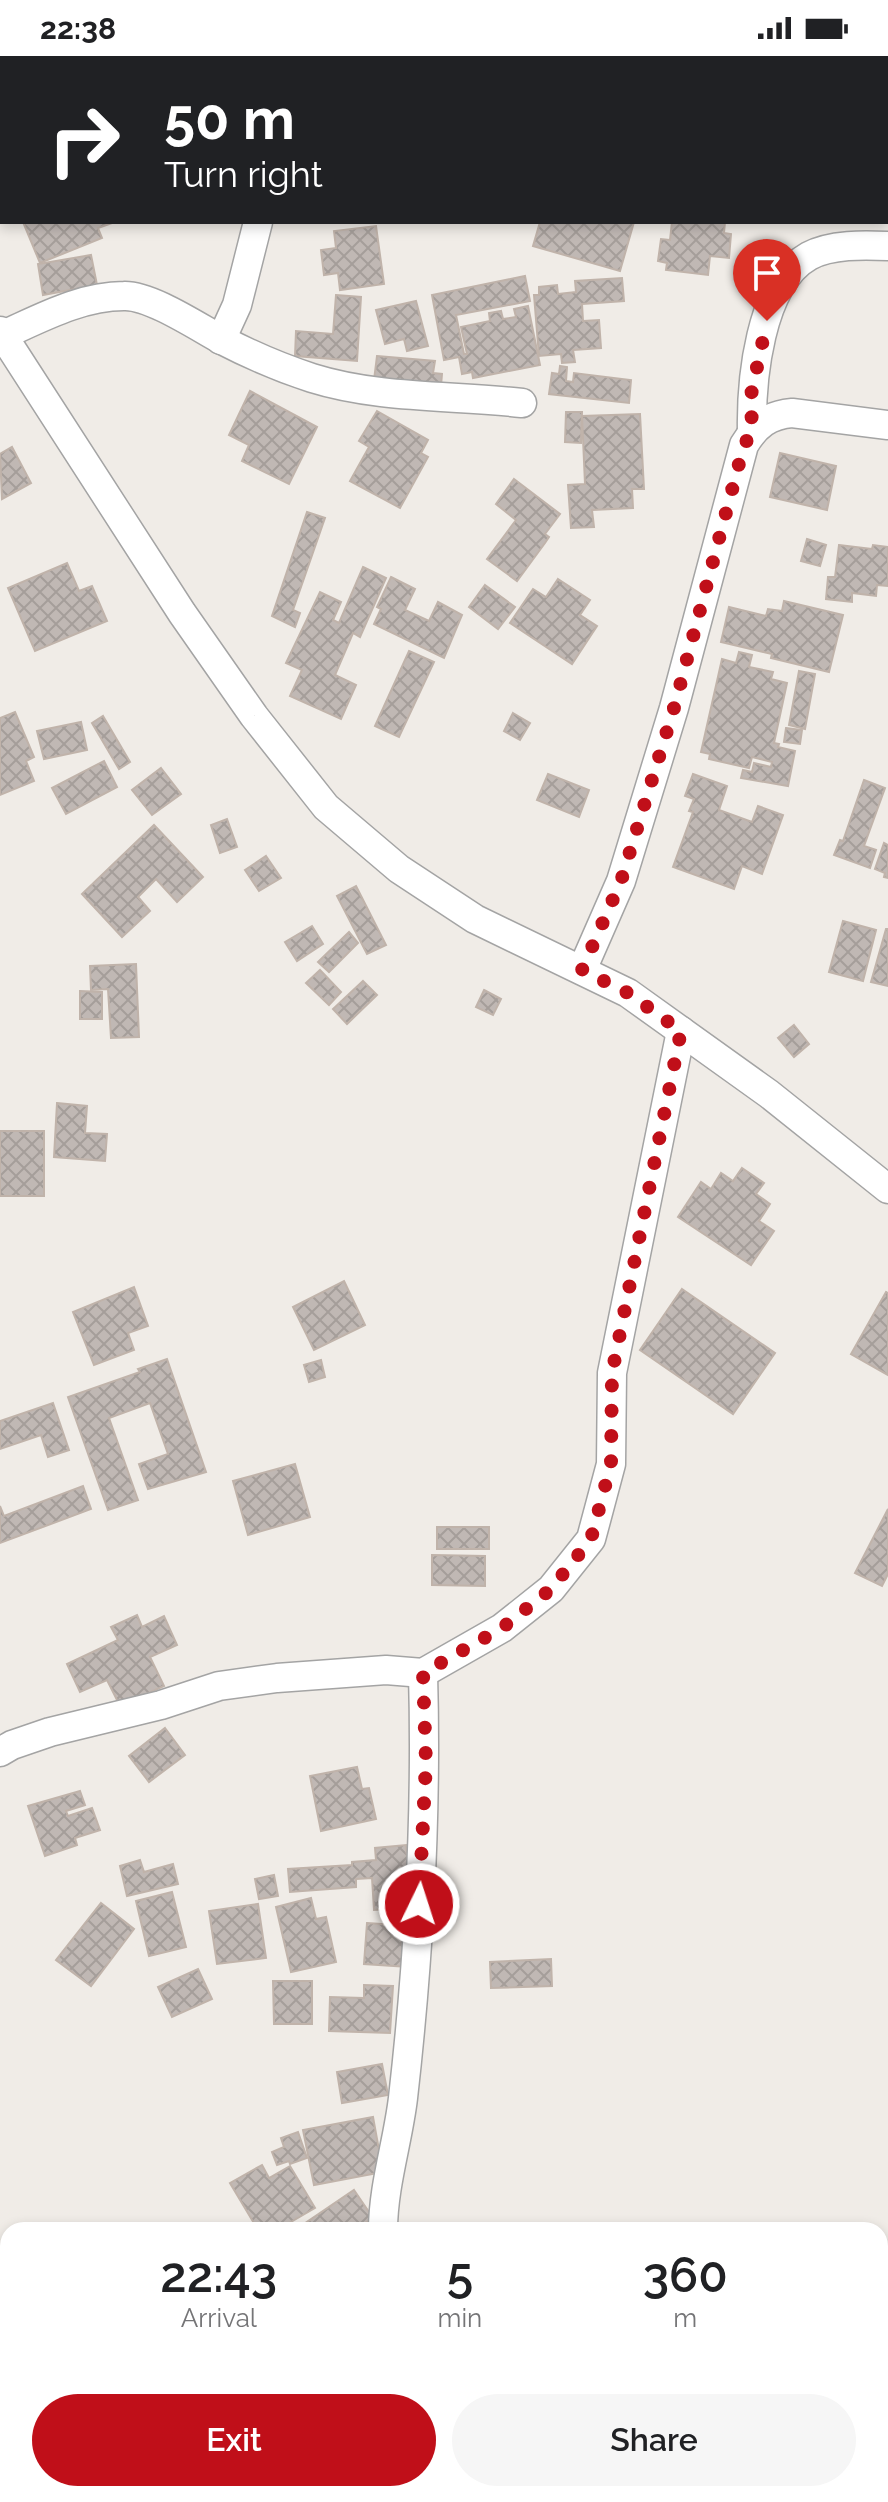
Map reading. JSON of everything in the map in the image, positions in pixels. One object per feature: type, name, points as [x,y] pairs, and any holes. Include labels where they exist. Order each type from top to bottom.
[{"type":"street","points":[[221,340],[237,305],[257,224]]},
{"type":"street","points":[[752,432],[751,395],[761,341],[772,302],[789,273],[809,256],[830,249],[888,246]]},
{"type":"street","points":[[522,403],[355,387],[314,378],[257,357],[180,315],[128,295],[99,298],[2,333],[182,613],[254,716],[326,807],[399,869],[475,919],[628,993],[769,1094],[888,1189]]},
{"type":"street","points":[[582,970],[621,881],[674,708],[744,445],[763,421],[777,415],[792,413],[888,425]]},
{"type":"street","points":[[0,1752],[50,1732],[161,1705],[219,1686],[277,1678],[386,1670],[423,1673],[502,1628],[551,1589],[591,1539],[611,1464],[612,1373],[681,1031]]},
{"type":"street","points":[[384,2222],[403,2101],[422,1865],[426,1763],[423,1673]]},
{"type":"building","points":[[24,224],[109,224],[98,228],[102,238],[40,263]]},
{"type":"building","points":[[539,224],[633,224],[620,271],[533,246]]},
{"type":"building","points":[[672,224],[725,224],[724,233],[731,234],[729,258],[710,256],[708,275],[666,270],[667,263],[658,261],[661,239],[670,240]]},
{"type":"building","points":[[376,226],[384,284],[340,290],[338,273],[324,275],[321,250],[336,248],[334,231]]},
{"type":"building","points":[[91,255],[97,285],[43,295],[38,264]]},
{"type":"building","points":[[525,276],[530,301],[456,315],[464,354],[467,354],[461,327],[490,321],[489,313],[501,311],[503,319],[516,317],[514,309],[528,306],[540,365],[473,378],[472,372],[462,374],[459,357],[444,360],[432,295]]},
{"type":"building","points":[[622,278],[624,301],[582,304],[583,321],[599,320],[601,348],[573,350],[575,362],[562,363],[561,354],[539,356],[534,295],[539,295],[539,287],[557,285],[558,294],[576,292],[575,281]]},
{"type":"building","points":[[336,295],[361,297],[357,361],[295,356],[296,331],[333,334]]},
{"type":"building","points":[[416,301],[428,346],[407,351],[404,339],[385,344],[376,310]]},
{"type":"building","points":[[377,356],[435,361],[433,373],[442,374],[441,386],[374,380]]},
{"type":"building","points":[[560,366],[567,367],[566,381],[573,382],[574,373],[631,380],[629,403],[549,394],[552,373],[559,374]]},
{"type":"building","points":[[250,391],[317,427],[289,484],[242,461],[249,445],[229,435]]},
{"type":"building","points":[[377,411],[428,440],[421,453],[428,457],[400,508],[350,481],[369,447],[359,441]]},
{"type":"building","points":[[566,412],[582,412],[581,443],[565,442]]},
{"type":"building","points":[[640,414],[644,489],[632,489],[633,508],[592,510],[594,527],[571,528],[568,485],[585,484],[582,416]]},
{"type":"building","points":[[12,447],[31,483],[2,499],[0,454]]},
{"type":"building","points":[[780,453],[836,466],[827,510],[770,497]]},
{"type":"building","points":[[514,479],[560,514],[545,534],[549,537],[517,581],[487,559],[516,520],[496,504]]},
{"type":"building","points":[[307,512],[325,518],[293,610],[300,613],[295,627],[272,616]]},
{"type":"building","points":[[807,539],[826,545],[820,566],[801,561]]},
{"type":"building","points":[[839,545],[872,549],[873,545],[888,547],[888,586],[877,585],[876,596],[852,593],[852,602],[826,599],[828,577],[835,577]]},
{"type":"building","points":[[67,563],[79,591],[92,586],[107,621],[35,651],[8,588]]},
{"type":"building","points":[[363,567],[386,578],[360,637],[353,633],[335,675],[356,685],[341,719],[290,696],[302,670],[286,663],[320,592],[341,602],[333,620],[339,623]]},
{"type":"building","points":[[391,577],[415,589],[405,610],[429,621],[438,602],[462,615],[444,658],[374,624],[381,609],[377,607]]},
{"type":"building","points":[[558,579],[590,600],[580,615],[597,626],[572,664],[510,623],[533,589],[546,597]]},
{"type":"building","points":[[485,585],[515,607],[498,629],[469,607]]},
{"type":"building","points":[[784,601],[843,615],[829,672],[721,642],[729,607],[766,616],[768,609],[782,611]]},
{"type":"building","points":[[409,651],[434,662],[399,737],[375,726]]},
{"type":"building","points":[[739,652],[752,655],[749,667],[773,672],[771,679],[787,683],[774,743],[795,751],[788,786],[741,778],[743,770],[752,772],[754,763],[771,767],[772,762],[752,757],[749,768],[709,759],[710,754],[701,752],[722,659],[736,663]]},
{"type":"building","points":[[799,671],[815,674],[805,729],[789,725]]},
{"type":"building","points":[[15,712],[34,757],[26,761],[34,781],[0,795],[0,718]]},
{"type":"building","points":[[513,713],[530,723],[520,740],[504,731]]},
{"type":"building","points":[[103,716],[130,762],[119,769],[92,723]]},
{"type":"building","points":[[81,722],[87,750],[44,759],[37,731]]},
{"type":"building","points":[[786,728],[802,730],[800,744],[784,742]]},
{"type":"building","points":[[104,761],[117,787],[66,814],[52,788]]},
{"type":"building","points":[[161,768],[181,794],[152,815],[132,790]]},
{"type":"building","points":[[548,774],[589,790],[579,817],[537,800]]},
{"type":"building","points":[[693,774],[727,786],[719,810],[752,822],[758,806],[783,815],[762,874],[742,866],[734,889],[673,867],[693,812],[689,811],[694,799],[685,796]]},
{"type":"building","points":[[864,780],[885,788],[864,846],[876,850],[870,868],[834,855],[840,840],[843,841]]},
{"type":"building","points":[[227,819],[237,847],[220,853],[211,825]]},
{"type":"building","points":[[154,825],[203,877],[177,902],[156,879],[138,897],[150,911],[122,937],[82,894]]},
{"type":"building","points":[[884,843],[888,845],[888,878],[884,877],[885,873],[875,869]]},
{"type":"building","points":[[266,856],[281,878],[259,891],[245,870]]},
{"type":"building","points":[[356,886],[386,945],[367,954],[337,896]]},
{"type":"building","points":[[843,921],[876,930],[863,981],[829,972]]},
{"type":"building","points":[[312,926],[323,944],[297,961],[285,942]]},
{"type":"building","points":[[888,929],[888,986],[871,982]]},
{"type":"building","points":[[349,932],[358,943],[329,972],[318,962]]},
{"type":"building","points":[[136,964],[139,1037],[111,1038],[108,989],[91,990],[90,966]]},
{"type":"building","points":[[320,970],[341,992],[329,1005],[306,983]]},
{"type":"building","points":[[363,981],[377,995],[347,1024],[333,1009]]},
{"type":"building","points":[[484,990],[501,999],[493,1015],[476,1007]]},
{"type":"building","points":[[80,991],[102,992],[102,1019],[80,1019]]},
{"type":"building","points":[[794,1025],[809,1044],[794,1057],[778,1038]]},
{"type":"building","points":[[57,1103],[87,1106],[85,1133],[107,1134],[105,1161],[54,1157]]},
{"type":"building","points":[[0,1131],[44,1131],[44,1196],[0,1196]]},
{"type":"building","points":[[742,1168],[764,1183],[756,1194],[770,1204],[759,1221],[774,1231],[751,1265],[678,1217],[701,1182],[711,1189],[721,1173],[733,1181]]},
{"type":"building","points":[[344,1281],[365,1325],[314,1350],[293,1307]]},
{"type":"building","points":[[134,1287],[148,1326],[128,1333],[134,1350],[94,1365],[73,1312]]},
{"type":"building","points":[[682,1289],[775,1353],[733,1414],[640,1350]]},
{"type":"building","points":[[888,1293],[888,1375],[851,1354]]},
{"type":"building","points":[[167,1359],[206,1472],[148,1489],[139,1464],[168,1454],[150,1403],[109,1418],[138,1500],[108,1510],[68,1397],[140,1372],[138,1369]]},
{"type":"building","points":[[321,1360],[325,1377],[309,1382],[304,1365]]},
{"type":"building","points":[[53,1403],[69,1450],[48,1457],[41,1435],[0,1449],[0,1421]]},
{"type":"building","points":[[295,1464],[310,1517],[248,1535],[233,1481]]},
{"type":"building","points":[[83,1486],[91,1509],[0,1543],[0,1506],[4,1516]]},
{"type":"building","points":[[888,1509],[888,1574],[882,1586],[855,1573]]},
{"type":"building","points":[[437,1527],[489,1527],[489,1549],[437,1549]]},
{"type":"building","points":[[432,1555],[485,1556],[485,1586],[432,1585]]},
{"type":"building","points":[[137,1615],[142,1627],[164,1616],[177,1645],[150,1657],[164,1686],[120,1706],[107,1680],[80,1692],[67,1664],[118,1640],[111,1627]]},
{"type":"building","points":[[165,1728],[185,1755],[149,1782],[129,1756]]},
{"type":"building","points":[[357,1767],[362,1789],[369,1788],[376,1819],[321,1831],[310,1776]]},
{"type":"building","points":[[80,1791],[85,1805],[66,1811],[68,1816],[92,1808],[100,1830],[75,1838],[77,1845],[45,1856],[28,1806]]},
{"type":"building","points":[[406,1845],[411,1908],[374,1910],[372,1878],[356,1879],[356,1887],[290,1892],[288,1869],[352,1865],[352,1862],[376,1860],[375,1848]]},
{"type":"building","points":[[140,1860],[144,1872],[173,1864],[178,1884],[127,1896],[120,1866]]},
{"type":"building","points":[[274,1875],[278,1896],[259,1899],[255,1879]]},
{"type":"building","points":[[172,1892],[186,1947],[149,1956],[136,1901]]},
{"type":"building","points":[[311,1898],[316,1919],[326,1917],[336,1962],[291,1972],[276,1907]]},
{"type":"building","points":[[101,1903],[134,1929],[91,1986],[56,1960]]},
{"type":"building","points":[[258,1904],[266,1958],[217,1964],[209,1911]]},
{"type":"building","points":[[367,1923],[410,1926],[408,1967],[364,1964]]},
{"type":"building","points":[[551,1959],[552,1986],[491,1988],[490,1962]]},
{"type":"building","points":[[198,1969],[212,1999],[172,2017],[158,1987]]},
{"type":"building","points":[[273,1981],[312,1981],[312,2024],[274,2024]]},
{"type":"building","points":[[364,1985],[393,1986],[390,2033],[329,2031],[330,1997],[364,1998]]},
{"type":"building","points":[[382,2064],[388,2095],[342,2103],[337,2072]]},
{"type":"building","points":[[373,2117],[383,2172],[314,2185],[303,2130]]},
{"type":"building","points":[[298,2132],[307,2158],[277,2165],[272,2152],[284,2147],[281,2138]]},
{"type":"building","points":[[262,2165],[269,2178],[290,2166],[315,2208],[291,2222],[253,2222],[230,2183]]},
{"type":"building","points":[[354,2190],[373,2218],[367,2222],[307,2222]]},
{"type":"route","points":[[419,1904],[426,1763],[423,1673],[502,1628],[551,1589],[591,1539],[611,1464],[612,1373],[681,1031],[628,993],[582,970],[621,881],[674,708],[744,445],[752,432],[751,395],[767,321]]}]
